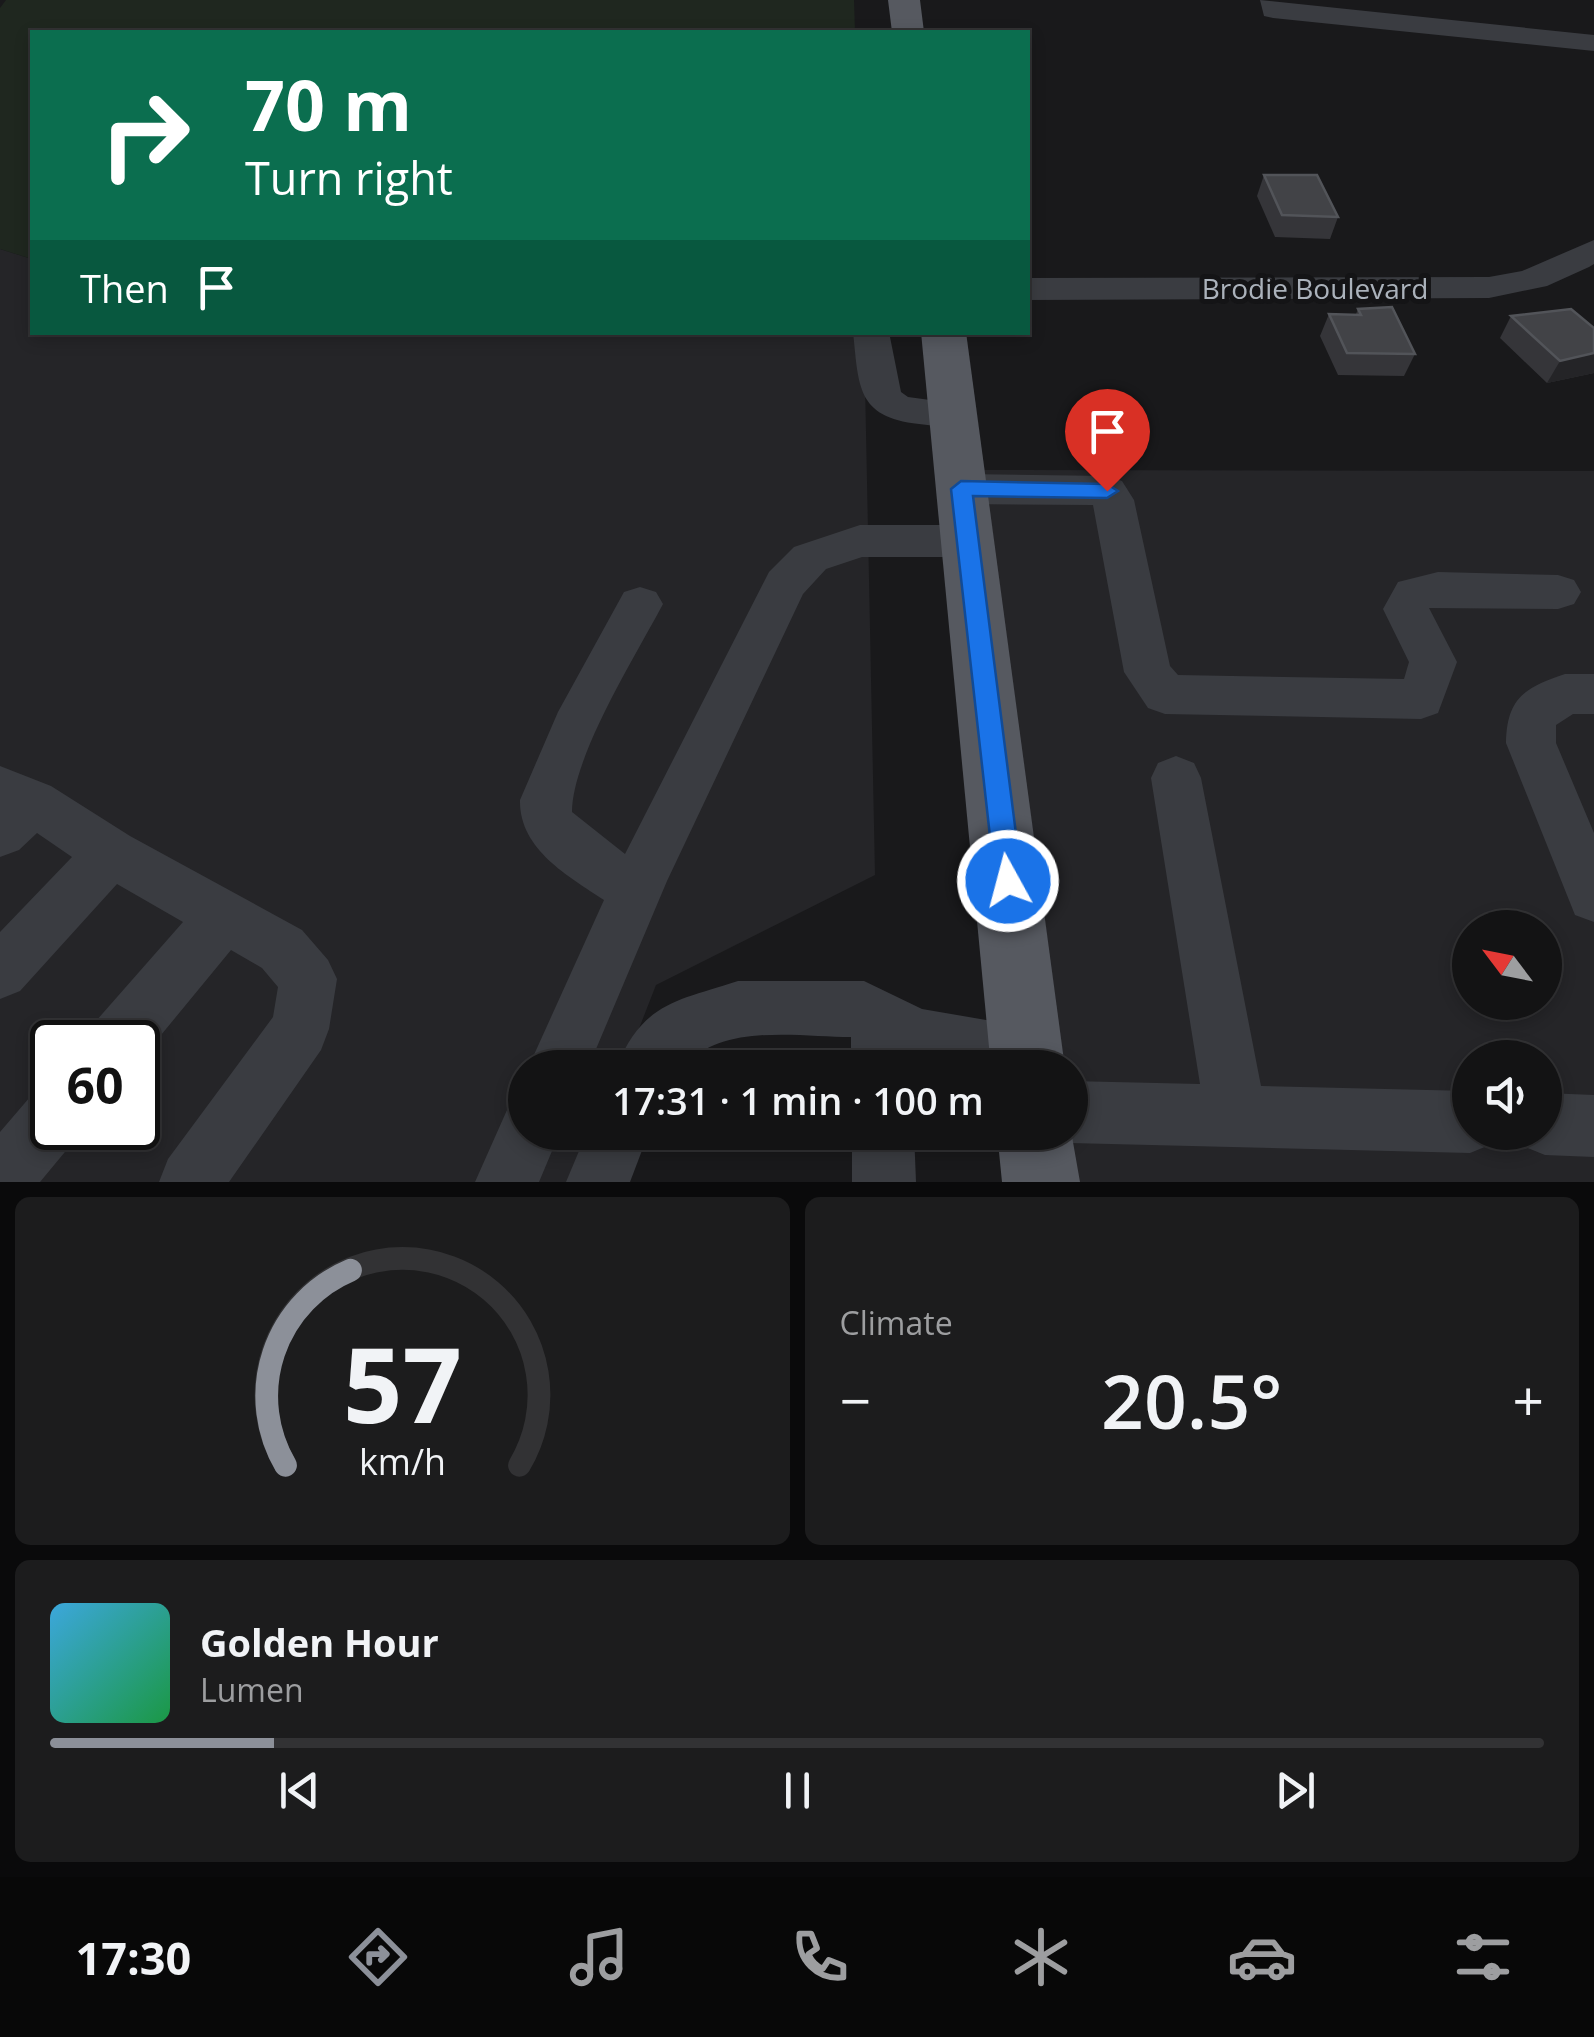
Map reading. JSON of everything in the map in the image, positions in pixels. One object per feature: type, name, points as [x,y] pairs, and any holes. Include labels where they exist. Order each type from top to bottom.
[{"type":"main road","points":[[904,0],[908,30]]},
{"type":"main road","points":[[943,335],[1026,1050]]},
{"type":"main road","points":[[1037,1150],[1041,1182]]},
{"type":"street","points":[[1273,5],[1594,43]]},
{"type":"street","name":"Brodie Boulevard","points":[[1030,288],[1468,290],[1556,274],[1594,250]]},
{"type":"street","points":[[871,335],[880,395],[887,406],[953,414]]},
{"type":"street","points":[[566,1050],[635,891],[785,584],[810,558],[964,515],[1107,491],[1113,500],[1148,672],[1164,694],[1421,699],[1433,662],[1406,609],[1414,594],[1438,589],[1558,592]]},
{"type":"street","points":[[635,891],[563,838],[546,815],[544,801],[565,748],[640,604]]},
{"type":"street","points":[[1594,694],[1565,694],[1530,715],[1531,742],[1594,897]]},
{"type":"street","points":[[1176,778],[1236,1116]]},
{"type":"street","points":[[11,808],[112,854],[282,949],[308,978],[300,1029],[191,1182]]},
{"type":"street","points":[[0,972],[112,854]]},
{"type":"street","points":[[136,1020],[224,916]]},
{"type":"street","points":[[660,1050],[676,1030],[738,1009],[864,1009],[880,1042],[915,1037],[973,1050]]},
{"type":"street","points":[[1088,1112],[1452,1122]]},
{"type":"street","points":[[1562,1125],[1594,1126]]},
{"type":"street","points":[[0,1181],[30,1145]]},
{"type":"street","points":[[507,1182],[521,1150]]},
{"type":"street","points":[[598,1182],[611,1150]]},
{"type":"street","points":[[883,1150],[884,1182]]},
{"type":"shaded area","points":[[6,0],[854,0],[855,30],[30,30],[30,258],[0,249],[0,8]]},
{"type":"shaded area","points":[[0,249],[30,258],[30,335],[864,335],[875,875],[656,985],[631,1050],[508,1050],[508,1150],[593,1150],[581,1182],[0,1182]]},
{"type":"shaded area","points":[[981,470],[1594,471],[1594,1182],[1069,1182],[1069,1150],[1088,1150],[1088,1050],[1053,1050]]},
{"type":"building","points":[[1264,175],[1317,175],[1338,217],[1282,215]]},
{"type":"building","points":[[1392,307],[1415,354],[1347,353],[1329,314],[1361,315],[1358,309]]},
{"type":"building","points":[[1571,309],[1594,328],[1594,353],[1560,361],[1511,316]]},
{"type":"route","points":[[1008,881],[961,489],[1107,491]]}]
